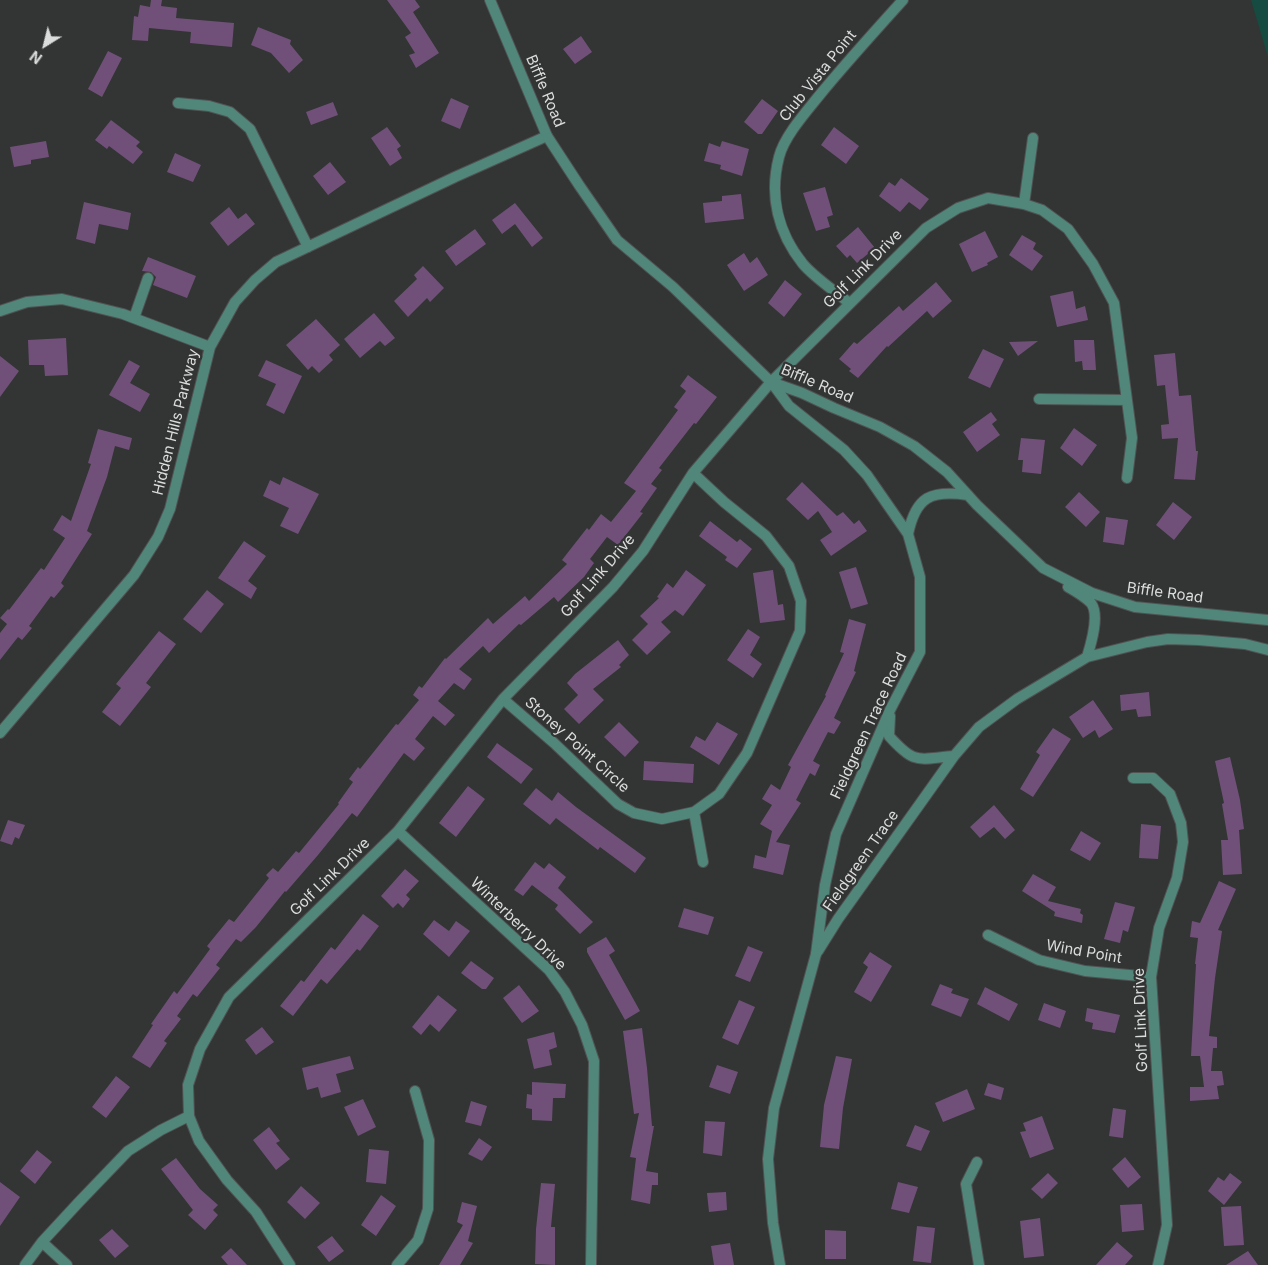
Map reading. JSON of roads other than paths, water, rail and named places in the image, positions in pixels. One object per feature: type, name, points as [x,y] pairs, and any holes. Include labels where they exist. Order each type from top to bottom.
[{"type":"street","name":"Biffle Road","points":[[490,0],[547,136],[578,186],[617,240],[673,287],[771,382],[802,393],[880,427],[914,446],[947,472],[1043,568],[1092,593],[1136,607],[1268,620]]},
{"type":"street","name":"Club Vista Point","points":[[849,303],[804,264],[786,238],[776,212],[774,193],[779,156],[795,125],[845,64],[903,0]]},
{"type":"street","points":[[178,103],[209,106],[230,112],[250,129],[308,246]]},
{"type":"street","name":"Hidden Hills Parkway","points":[[0,733],[134,575],[158,537],[170,510],[210,347],[235,302],[255,280],[276,262],[308,246],[547,136]]},
{"type":"street","points":[[1024,204],[1033,138]]},
{"type":"street","name":"Golf Link Drive","points":[[290,1265],[256,1212],[227,1180],[200,1141],[189,1116],[188,1085],[200,1049],[229,997],[398,831],[503,699],[613,587],[637,558],[693,473],[771,382],[926,228],[958,208],[988,198],[1024,204],[1042,210],[1068,229],[1093,264],[1114,303],[1132,438],[1127,478]]},
{"type":"street","points":[[134,318],[148,278]]},
{"type":"street","points":[[0,311],[27,302],[62,298],[134,318],[210,347]]},
{"type":"street","name":"Fieldgreen Trace Road","points":[[771,382],[789,406],[844,450],[868,475],[908,534],[920,577],[920,652],[890,710],[836,834],[825,885],[816,954]]},
{"type":"street","points":[[1039,399],[1127,400]]},
{"type":"street","name":"Stoney Point Circle","points":[[503,699],[554,743],[618,804],[634,814],[662,819],[694,812],[720,794],[748,753],[800,631],[801,601],[789,566],[766,536],[724,502],[693,473]]},
{"type":"street","points":[[908,534],[910,520],[917,506],[927,498],[940,493],[968,494]]},
{"type":"street","points":[[1043,568],[1091,603],[1095,614],[1093,640],[1087,657]]},
{"type":"street","name":"Fieldgreen Trace","points":[[780,1265],[773,1223],[768,1159],[774,1108],[816,954],[838,919],[954,756],[979,728],[1017,699],[1087,657],[1147,642],[1168,639],[1245,644],[1268,650]]},
{"type":"street","points":[[890,710],[889,736],[903,752],[916,759],[954,756]]},
{"type":"street","name":"Golf Link Drive","points":[[1133,778],[1152,778],[1170,794],[1181,823],[1183,842],[1177,878],[1159,928],[1151,977],[1167,1224],[1158,1265]]},
{"type":"street","points":[[694,812],[702,862]]},
{"type":"street","name":"Winterberry Drive","points":[[398,831],[549,970],[565,992],[582,1025],[594,1061],[591,1265]]},
{"type":"street","name":"Wind Point","points":[[988,934],[1039,960],[1085,971],[1151,977]]},
{"type":"street","points":[[397,1265],[418,1240],[428,1209],[429,1140],[415,1091]]},
{"type":"street","points":[[25,1265],[42,1242],[128,1151],[161,1130],[189,1116]]},
{"type":"street","points":[[977,1162],[966,1184],[979,1265]]},
{"type":"street","points":[[42,1242],[67,1265]]}]
